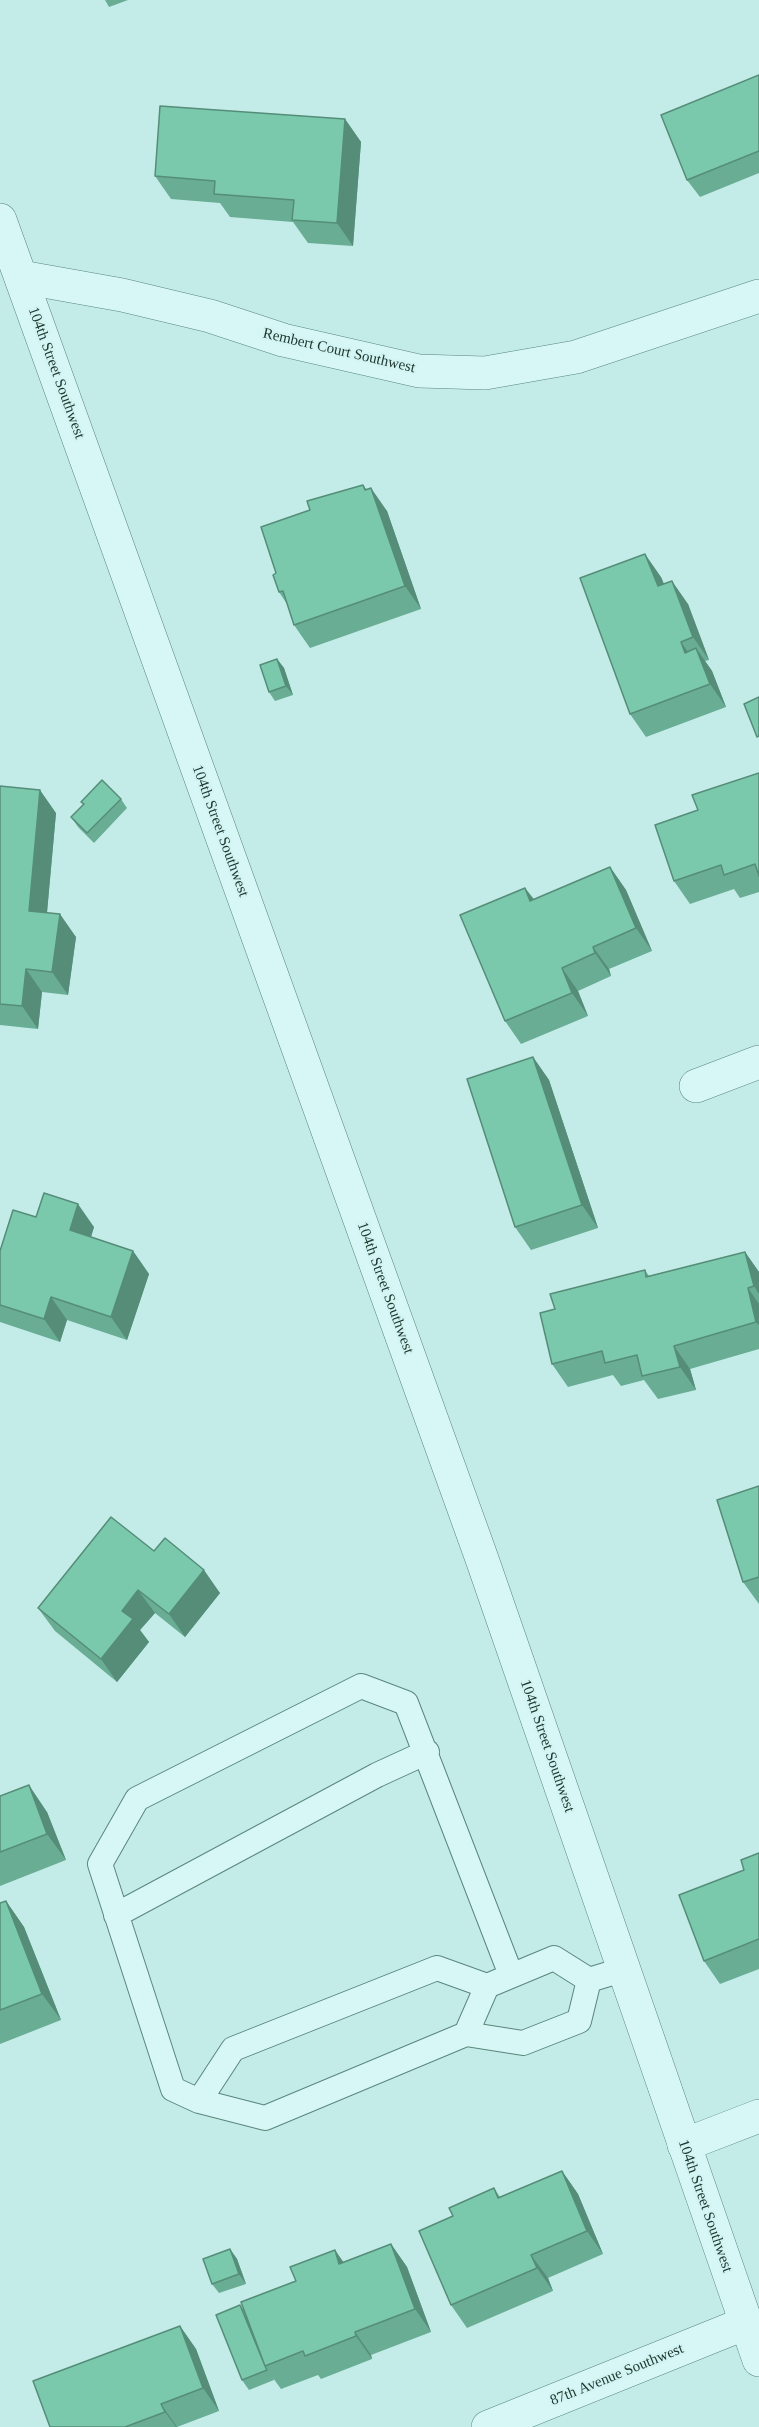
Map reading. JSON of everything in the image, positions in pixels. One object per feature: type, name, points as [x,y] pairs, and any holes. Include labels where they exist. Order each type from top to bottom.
[{"type":"street","name":"104th Street Southwest","points":[[0,220],[482,1559],[759,2360]]},
{"type":"street","name":"Rembert Court Southwest","points":[[21,277],[122,295],[199,313],[283,340],[419,371],[485,373],[576,357],[759,296]]},
{"type":"street","points":[[696,1086],[759,1062]]},
{"type":"street","points":[[684,2145],[759,2116]]},
{"type":"street","name":"87th Avenue Southwest","points":[[488,2427],[746,2323]]},
{"type":"lane","points":[[511,1975],[427,1752],[406,1703],[361,1686],[137,1799],[100,1864],[173,2090],[199,2101],[266,2118],[466,2034],[523,2043],[579,2021],[590,1980]]},
{"type":"lane","points":[[116,1915],[377,1775],[427,1752]]},
{"type":"lane","points":[[466,2034],[487,1986],[511,1975],[554,1958],[590,1980],[625,1969]]},
{"type":"lane","points":[[199,2101],[233,2049],[437,1968],[487,1986]]},
{"type":"building","points":[[759,75],[759,151],[687,180],[661,115]]},
{"type":"building","points":[[160,106],[345,119],[337,223],[292,220],[294,200],[214,194],[215,181],[155,176]]},
{"type":"building","points":[[363,485],[365,490],[371,488],[405,586],[294,625],[283,591],[279,592],[273,575],[276,573],[261,527],[310,510],[307,501]]},
{"type":"building","points":[[645,554],[658,586],[672,581],[693,637],[681,642],[685,653],[696,648],[710,684],[630,714],[580,578]]},
{"type":"building","points":[[277,659],[286,686],[269,692],[260,665]]},
{"type":"building","points":[[759,697],[759,736],[757,737],[744,704]]},
{"type":"building","points":[[759,773],[759,876],[755,864],[724,875],[721,865],[674,881],[655,825],[698,810],[692,795]]},
{"type":"building","points":[[102,780],[121,799],[87,833],[71,817],[84,804],[81,802]]},
{"type":"building","points":[[0,786],[40,790],[29,911],[60,914],[52,972],[26,969],[22,1006],[0,1004]]},
{"type":"building","points":[[610,867],[636,928],[593,947],[595,953],[562,968],[572,993],[505,1021],[460,915],[525,888],[530,901]]},
{"type":"building","points":[[533,1057],[582,1205],[515,1227],[467,1079]]},
{"type":"building","points":[[44,1193],[78,1204],[70,1230],[133,1251],[111,1317],[51,1297],[44,1319],[0,1305],[0,1251],[13,1210],[36,1217]]},
{"type":"building","points":[[745,1252],[754,1286],[748,1288],[756,1322],[674,1346],[680,1367],[642,1376],[637,1355],[605,1363],[602,1351],[552,1364],[540,1313],[555,1309],[550,1294],[645,1270],[646,1277]]},
{"type":"building","points":[[759,1486],[759,1577],[743,1582],[717,1500]]},
{"type":"building","points":[[111,1517],[154,1551],[165,1538],[204,1570],[169,1614],[138,1590],[122,1611],[133,1619],[101,1659],[38,1608]]},
{"type":"building","points":[[29,1785],[47,1834],[0,1852],[0,1796]]},
{"type":"building","points":[[759,1853],[759,1939],[704,1961],[679,1895],[744,1870],[741,1860]]},
{"type":"building","points":[[6,1901],[42,1994],[0,2010],[0,1903]]},
{"type":"building","points":[[562,2171],[587,2231],[531,2255],[537,2268],[451,2305],[419,2231],[453,2216],[449,2208],[494,2188],[498,2198]]},
{"type":"building","points":[[391,2244],[415,2309],[355,2332],[356,2336],[305,2356],[303,2351],[265,2366],[241,2302],[296,2281],[290,2267],[335,2250],[339,2264]]},
{"type":"building","points":[[230,2249],[239,2274],[212,2284],[203,2259]]},
{"type":"building","points":[[240,2305],[267,2370],[242,2380],[216,2315]]},
{"type":"building","points":[[180,2326],[203,2388],[161,2404],[165,2412],[125,2427],[50,2427],[33,2381]]}]
